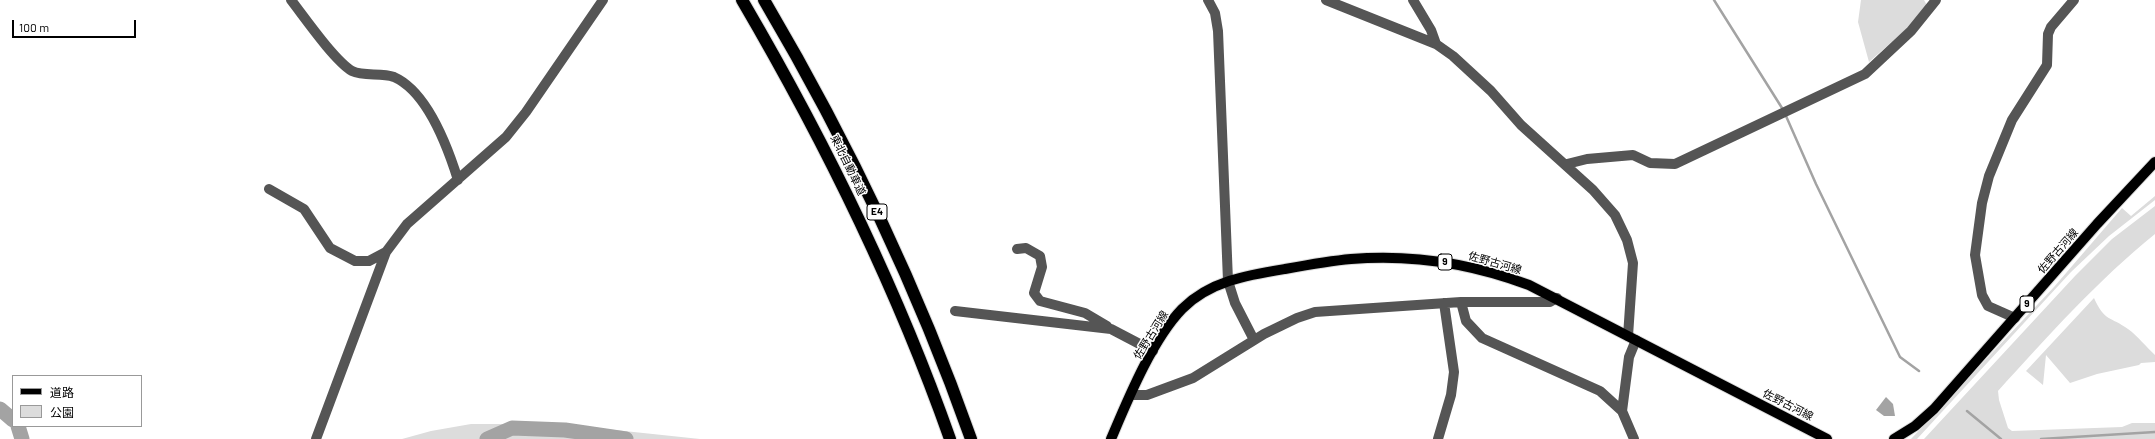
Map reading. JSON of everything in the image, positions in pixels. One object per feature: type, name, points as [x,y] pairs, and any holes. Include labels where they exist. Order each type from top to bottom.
[{"type":"highway","name":"東北自動車道","points":[[742,0],[803,106],[863,226],[899,308],[949,435]]},
{"type":"highway","name":"東北自動車道","points":[[764,0],[819,96],[880,218],[934,342],[970,436]]},
{"type":"main road","name":"佐野古河線","points":[[1894,439],[1909,431],[1934,409],[2155,162]]},
{"type":"main road","name":"佐野古河線","points":[[1111,439],[1153,351],[1183,309],[1201,294],[1228,281],[1265,272],[1351,259],[1408,259],[1446,262],[1489,271],[1557,298],[1827,439]]},
{"type":"street","points":[[291,0],[341,62],[358,73],[394,77],[406,85],[425,105],[448,147],[458,180]]},
{"type":"street","points":[[316,439],[386,252],[408,224],[506,137],[516,125],[603,0]]},
{"type":"street","points":[[1208,0],[1215,13],[1218,31],[1228,281],[1235,303],[1254,340]]},
{"type":"street","points":[[1326,0],[1436,44],[1472,72],[1521,125],[1567,164],[1615,215],[1627,240],[1633,263],[1632,338],[1622,411]]},
{"type":"street","points":[[1413,0],[1431,30],[1436,44]]},
{"type":"street","points":[[1567,164],[1587,159],[1633,155],[1650,163],[1675,164],[1865,74],[1911,31],[1936,0]]},
{"type":"street","points":[[2015,318],[1988,306],[1982,295],[1975,255],[1982,203],[1988,176],[2012,120],[2047,65],[2048,34],[2051,27],[2074,0]]},
{"type":"street","points":[[269,189],[304,209],[330,248],[356,261],[369,261],[386,252]]},
{"type":"street","points":[[1017,249],[1026,248],[1040,256],[1042,267],[1034,293],[1040,301],[1085,313],[1111,329],[1153,351]]},
{"type":"street","points":[[1131,395],[1147,395],[1193,378],[1278,326],[1315,312],[1461,302],[1550,302],[1557,298]]},
{"type":"street","points":[[1461,302],[1466,321],[1482,338],[1600,391],[1622,411],[1634,439]]},
{"type":"street","points":[[1438,439],[1451,395],[1454,372],[1444,303]]},
{"type":"street","points":[[955,311],[1111,329]]},
{"type":"green space","points":[[1861,0],[1924,0],[1929,9],[1869,62],[1858,22]]},
{"type":"green space","points":[[2155,196],[2155,200],[2109,236],[2071,272],[1917,439],[1911,439],[2054,287],[2122,208],[2131,216]]},
{"type":"green space","points":[[2155,206],[2155,234],[2113,270],[2093,290],[1998,391],[1999,400],[2008,428],[2012,431],[2122,427],[2132,423],[2155,423],[2155,439],[1924,439],[2075,276],[2112,239]]},
{"type":"green space","points":[[2094,298],[2101,311],[2108,318],[2122,325],[2139,338],[2155,355],[2155,362],[2141,363],[2139,365],[2097,374],[2070,383],[2046,355],[2043,385],[2026,371]]},
{"type":"green space","points":[[471,424],[539,424],[577,426],[700,439],[402,439],[431,431]]},
{"type":"shaded area","points":[[1886,397],[1893,404],[1895,416],[1884,416],[1876,410]]},
{"type":"waterway","points":[[1714,0],[1782,108]]},
{"type":"waterway","points":[[1786,116],[1816,184],[1900,357],[1919,371]]},
{"type":"waterway","points":[[0,409],[12,419]]},
{"type":"waterway","points":[[1967,411],[2001,439]]},
{"type":"waterway","points":[[18,427],[22,439]]},
{"type":"waterway","points":[[487,439],[512,428],[565,430],[626,439]]},
{"type":"waterway","points":[[2041,439],[2155,432]]}]
